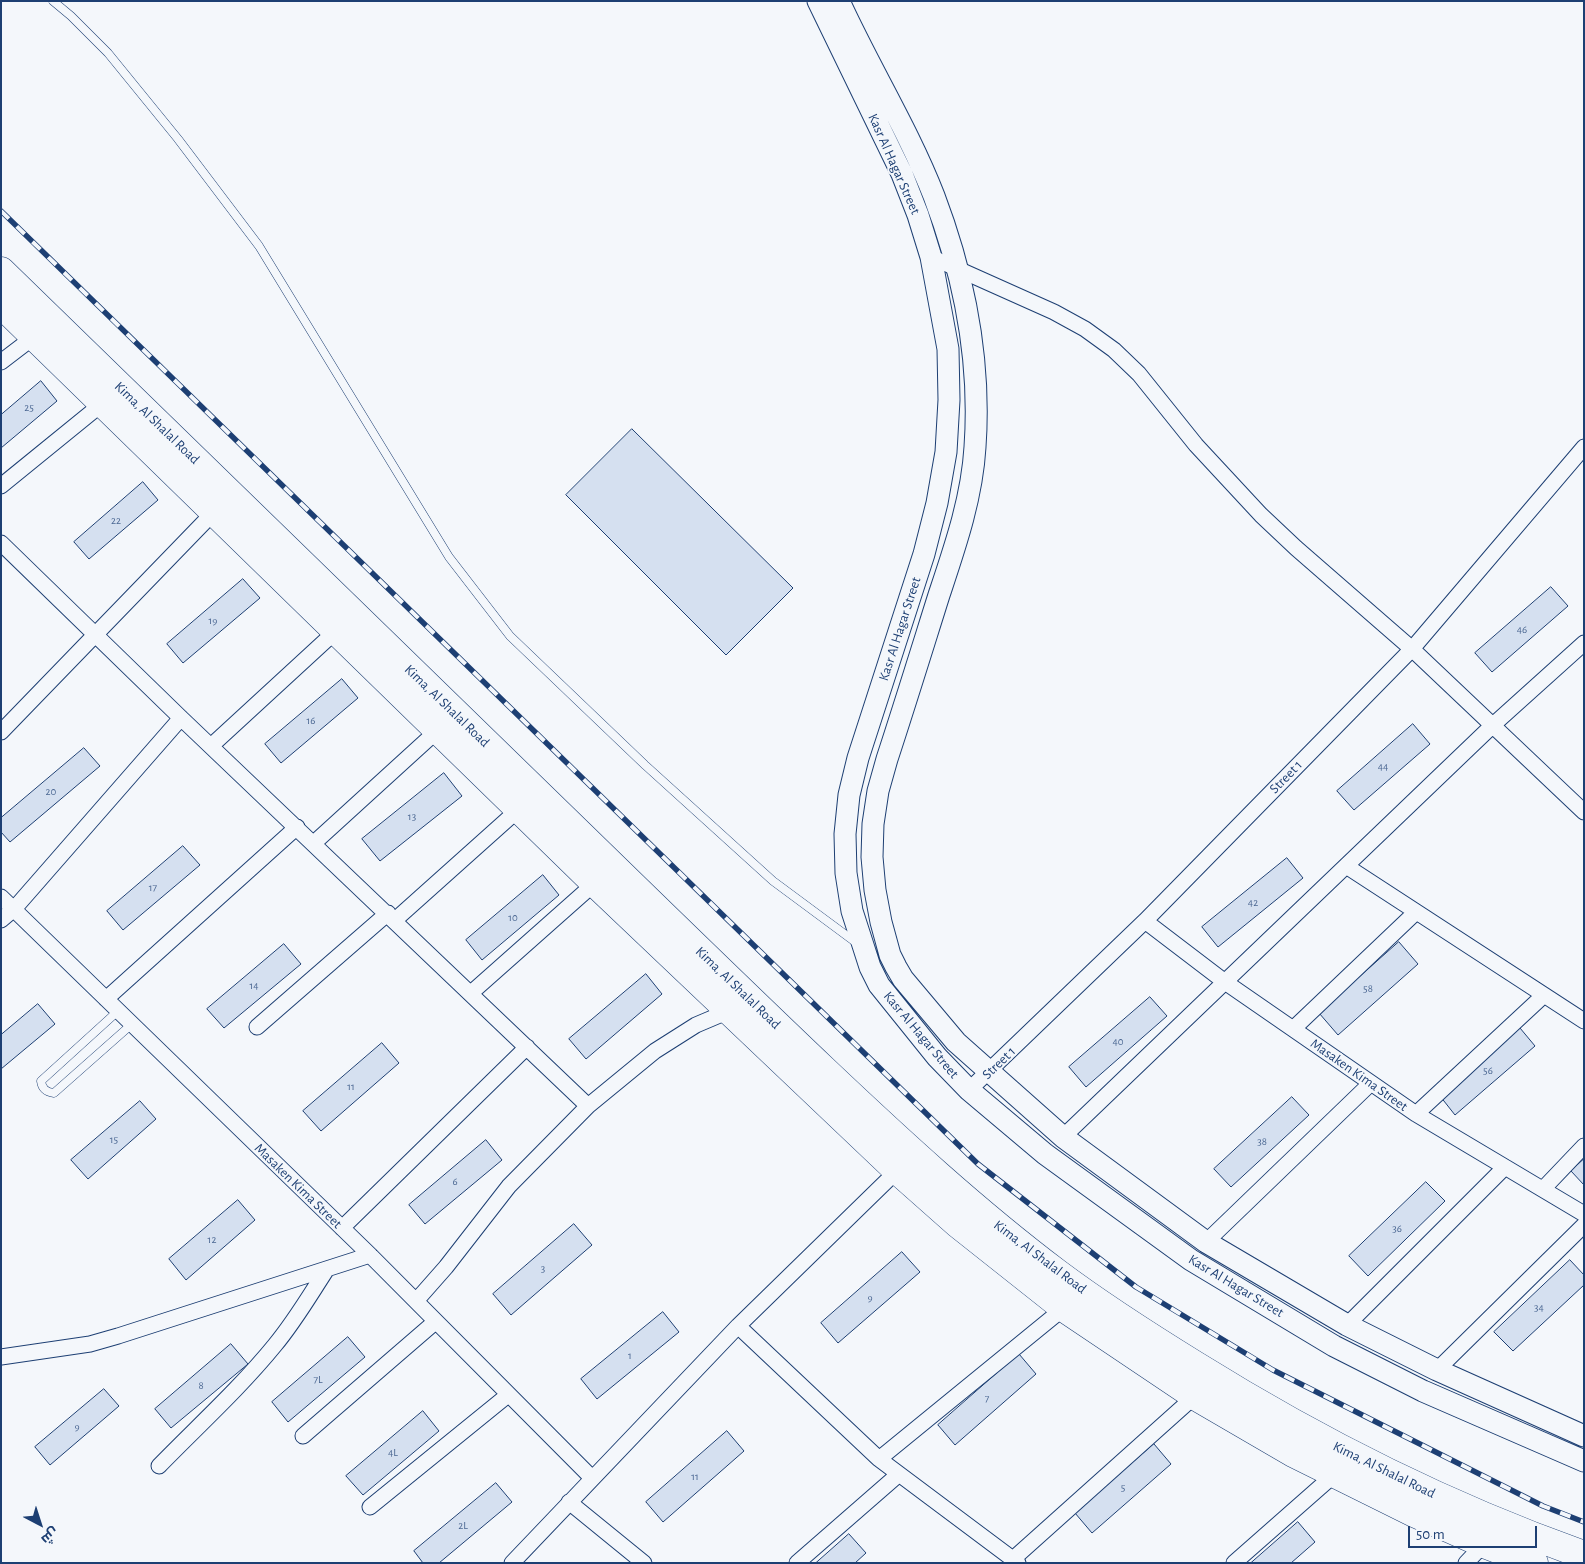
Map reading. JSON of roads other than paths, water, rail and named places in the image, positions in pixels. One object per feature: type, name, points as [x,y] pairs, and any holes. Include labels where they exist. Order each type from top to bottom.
[{"type":"highway","name":"Kima, Al Shalal Road","points":[[1,271],[336,631],[729,1011],[905,1162],[972,1205],[1058,1274],[1150,1337],[1244,1396],[1341,1450],[1442,1498],[1544,1542],[1584,1556]]},
{"type":"highway","name":"Kima, Al Shalal Road","points":[[1,304],[103,403],[230,515],[728,978],[905,1162],[958,1224],[1064,1308],[1195,1396],[1292,1454],[1414,1514],[1475,1553],[1534,1563]]},
{"type":"main road","name":"Kasr Al Hagar Street","points":[[831,5],[918,215],[931,257],[948,349],[949,400],[946,452],[937,503],[924,554],[858,758],[849,796],[845,834],[846,873],[852,911],[873,973],[891,1001],[937,1057],[969,1090],[1045,1154],[1191,1260],[1334,1346],[1423,1391],[1584,1461]]},
{"type":"main road","name":"Kasr Al Hagar Street","points":[[831,5],[917,157],[933,194],[958,270],[972,346],[977,397],[975,448],[968,499],[878,791],[873,824],[872,856],[875,890],[890,955],[904,979],[956,1042],[989,1073],[1063,1137],[1206,1242],[1347,1325],[1437,1370],[1584,1436]]},
{"type":"main road","points":[[864,948],[890,955]]},
{"type":"street","points":[[931,257],[1054,312],[1085,329],[1114,350],[1139,374],[1196,445],[1261,515],[1296,548],[1412,648],[1584,812]]},
{"type":"street","points":[[1,362],[35,336]]},
{"type":"street","points":[[1,486],[103,403]]},
{"type":"street","name":"Street 1","points":[[969,1090],[989,1073],[1145,921],[1412,648],[1584,447]]},
{"type":"street","points":[[1,732],[96,634],[230,515]]},
{"type":"street","points":[[1,543],[181,718],[392,917],[588,1106]]},
{"type":"street","points":[[211,746],[336,631]]},
{"type":"street","points":[[1063,1137],[1346,866],[1584,643]]},
{"type":"street","points":[[1,920],[14,909],[181,718]]},
{"type":"street","points":[[314,843],[438,730]]},
{"type":"street","points":[[257,1027],[392,917],[519,809]]},
{"type":"street","points":[[106,999],[297,827]]},
{"type":"street","points":[[1346,866],[1584,1021]]},
{"type":"street","points":[[471,993],[595,883]]},
{"type":"street","name":"Masaken Kima Street","points":[[1,897],[370,1255],[592,1478]]},
{"type":"street","points":[[1293,1029],[1416,912]]},
{"type":"street","name":"Masaken Kima Street","points":[[1145,921],[1225,982],[1416,1114],[1584,1214]]},
{"type":"street","points":[[1416,1114],[1543,996]]},
{"type":"street","points":[[416,1302],[446,1267],[509,1186],[588,1106],[655,1051],[696,1025],[729,1011]]},
{"type":"street","points":[[342,1228],[528,1047]]},
{"type":"street","points":[[1206,1242],[1371,1083]]},
{"type":"street","points":[[1542,1189],[1584,1146]]},
{"type":"street","points":[[512,1563],[738,1326],[905,1162]]},
{"type":"street","points":[[1347,1325],[1505,1167]]},
{"type":"street","points":[[1437,1370],[1584,1225]]},
{"type":"street","points":[[1,1357],[90,1344],[370,1255]]},
{"type":"street","points":[[159,1466],[269,1352],[290,1325],[327,1269]]},
{"type":"street","points":[[879,1459],[1064,1308]]},
{"type":"street","points":[[303,1436],[435,1322]]},
{"type":"street","points":[[738,1326],[879,1459],[1015,1561],[1195,1396]]},
{"type":"street","points":[[370,1507],[508,1395]]},
{"type":"street","points":[[797,1563],[899,1474]]},
{"type":"street","points":[[1234,1563],[1335,1474]]},
{"type":"street","points":[[569,1502],[644,1563]]},
{"type":"lane","points":[[53,1],[108,53],[178,139],[259,246],[449,557],[510,636],[645,765],[773,881],[864,948]]},
{"type":"lane","points":[[118,1011],[41,1081],[44,1090],[54,1093],[132,1024]]},
{"type":"railway","points":[[1,211],[978,1164],[1136,1287],[1273,1370],[1543,1506],[1584,1522]]}]
